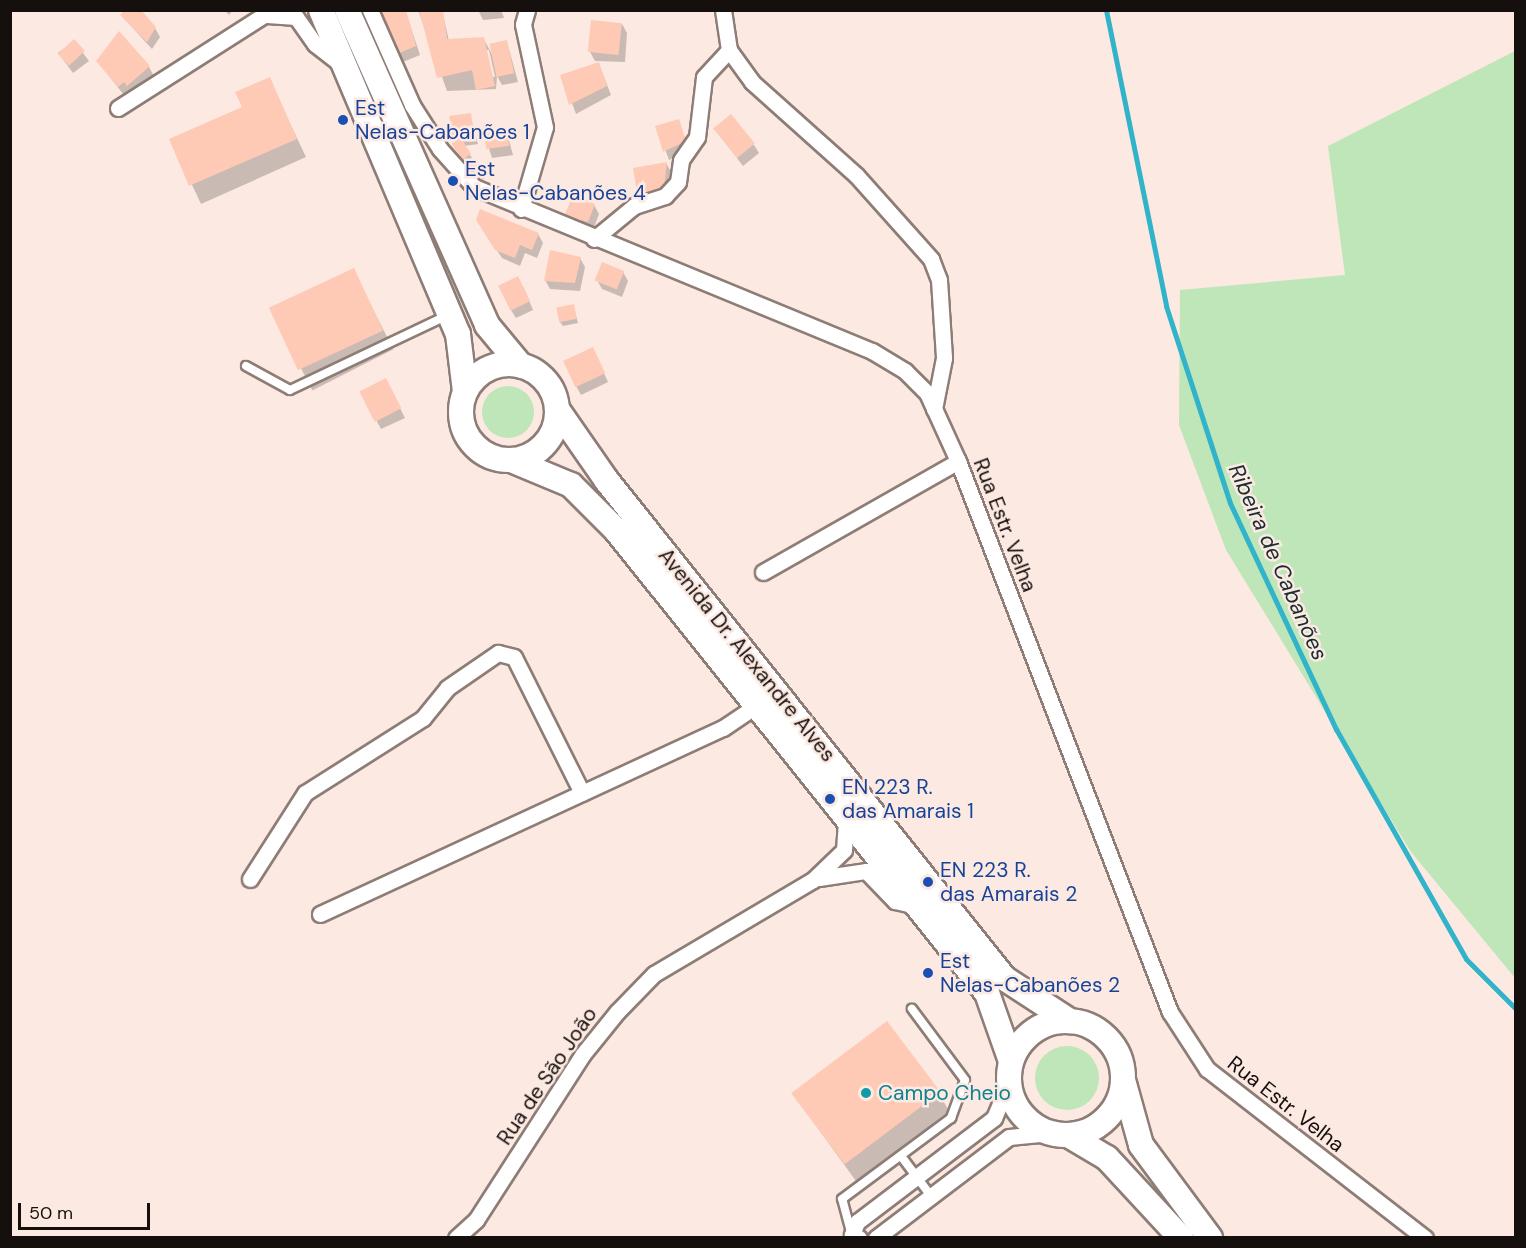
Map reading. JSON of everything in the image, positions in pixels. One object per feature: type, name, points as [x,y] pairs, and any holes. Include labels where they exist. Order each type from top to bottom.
[{"type":"main road","points":[[321,10],[450,314],[465,392],[461,406],[469,439],[480,451],[511,460],[526,457],[549,438],[557,409],[546,382],[521,366],[487,325],[346,10]]},
{"type":"main road","points":[[465,392],[494,366],[521,366]]},
{"type":"main road","name":"Avenida Dr. Alexandre Alves","points":[[557,409],[607,481],[1004,978],[1070,1021]]},
{"type":"main road","name":"Avenida Dr. Alexandre Alves","points":[[511,460],[586,496],[987,993],[1010,1072]]},
{"type":"main road","points":[[1180,1238],[1107,1158],[1022,1114],[1010,1072],[1034,1031],[1070,1021],[1087,1025],[1113,1046],[1141,1145],[1210,1238]]},
{"type":"main road","points":[[1059,1134],[1100,1124],[1120,1096],[1122,1079]]},
{"type":"street","name":"Rua Estr. Velha","points":[[370,10],[384,51],[440,149],[474,187],[520,209],[872,351],[904,371],[934,409],[958,462],[1170,1012],[1207,1069],[1425,1238]]},
{"type":"street","points":[[520,209],[545,127],[523,24],[527,10]]},
{"type":"street","points":[[723,10],[729,50],[752,82],[856,175],[931,258],[939,280],[944,358],[934,409]]},
{"type":"street","points":[[118,108],[270,13],[296,17],[315,44],[346,68]]},
{"type":"street","points":[[594,239],[634,206],[665,196],[678,182],[681,160],[697,137],[704,77],[729,50]]},
{"type":"street","points":[[763,572],[958,462]]},
{"type":"street","points":[[250,879],[305,793],[423,718],[447,688],[498,652],[514,657],[582,794]]},
{"type":"street","points":[[320,914],[723,728],[756,706]]},
{"type":"street","points":[[813,880],[844,850],[846,819]]},
{"type":"street","points":[[813,880],[866,871],[895,901],[916,906]]},
{"type":"street","name":"Rua de São João","points":[[456,1238],[476,1220],[583,1054],[646,982],[813,880]]},
{"type":"street","points":[[855,1236],[857,1222],[994,1118],[1010,1072]]},
{"type":"street","points":[[876,1238],[1009,1137],[1059,1134]]},
{"type":"lane","points":[[246,366],[290,390],[450,314]]},
{"type":"lane","points":[[855,1236],[842,1199],[951,1118],[965,1080],[912,1009]]},
{"type":"lane","points":[[901,1156],[931,1196]]},
{"type":"green space","points":[[1515,51],[1515,978],[1411,852],[1226,550],[1179,425],[1180,290],[1345,275],[1328,146]]},
{"type":"green space","points":[[508,386],[518,388],[526,394],[532,402],[534,412],[532,422],[526,430],[518,436],[508,438],[498,436],[490,430],[484,422],[482,412],[484,402],[490,394],[498,388]]},
{"type":"green space","points":[[1067,1046],[1079,1048],[1090,1055],[1097,1066],[1099,1078],[1097,1090],[1090,1101],[1079,1108],[1067,1110],[1055,1108],[1044,1101],[1037,1090],[1035,1078],[1037,1066],[1044,1055],[1055,1048]]},
{"type":"building","points":[[125,10],[141,10],[156,27],[147,42],[120,15]]},
{"type":"building","points":[[379,10],[406,10],[416,46],[397,54]]},
{"type":"building","points":[[419,10],[443,10],[447,39],[484,37],[495,86],[476,90],[472,70],[437,78]]},
{"type":"building","points":[[591,20],[622,23],[618,55],[588,52]]},
{"type":"building","points":[[119,31],[150,66],[127,86],[124,82],[118,87],[96,61]]},
{"type":"building","points":[[74,39],[85,51],[69,66],[58,54]]},
{"type":"building","points":[[507,40],[514,73],[496,77],[489,44]]},
{"type":"building","points":[[599,62],[607,86],[569,105],[560,75]]},
{"type":"building","points":[[270,77],[297,139],[189,186],[169,139],[242,107],[235,92]]},
{"type":"building","points":[[471,113],[474,135],[452,138],[449,116]]},
{"type":"building","points":[[731,114],[755,144],[737,158],[713,128]]},
{"type":"building","points":[[679,119],[686,141],[663,152],[655,126]]},
{"type":"building","points":[[507,131],[509,146],[486,149],[484,134]]},
{"type":"building","points":[[461,138],[471,154],[462,160],[452,144]]},
{"type":"building","points":[[472,159],[486,170],[481,177],[466,166]]},
{"type":"building","points":[[667,162],[663,196],[638,198],[633,168]]},
{"type":"building","points":[[573,195],[595,204],[588,222],[581,220],[579,226],[563,219]]},
{"type":"building","points":[[480,209],[539,233],[532,250],[520,245],[515,258],[495,250],[476,220]]},
{"type":"building","points":[[550,250],[581,257],[575,283],[544,281]]},
{"type":"building","points":[[602,262],[624,271],[617,290],[595,281]]},
{"type":"building","points":[[354,268],[383,331],[298,370],[269,308]]},
{"type":"building","points":[[518,276],[530,301],[511,311],[498,286]]},
{"type":"building","points":[[574,304],[577,319],[559,322],[556,307]]},
{"type":"building","points":[[593,347],[605,373],[575,387],[563,361]]},
{"type":"building","points":[[386,378],[401,408],[375,422],[359,392]]},
{"type":"building","name":"Campo Cheio","points":[[887,1021],[941,1092],[845,1164],[791,1093]]},
{"type":"waterway","name":"Ribeira de Cabanões","points":[[1106,10],[1166,306],[1230,503],[1336,729],[1466,959],[1516,1009]]},
{"type":"place","name":"Est Nelas-Cabanões 1","points":[[343,120]]},
{"type":"place","name":"Est Nelas-Cabanões 4","points":[[453,181]]},
{"type":"place","name":"EN 223 R. das Amarais 1","points":[[830,799]]},
{"type":"place","name":"EN 223 R. das Amarais 2","points":[[928,882]]},
{"type":"place","name":"Est Nelas-Cabanões 2","points":[[928,973]]},
{"type":"place","name":"Campo Cheio","points":[[866,1093]]}]
